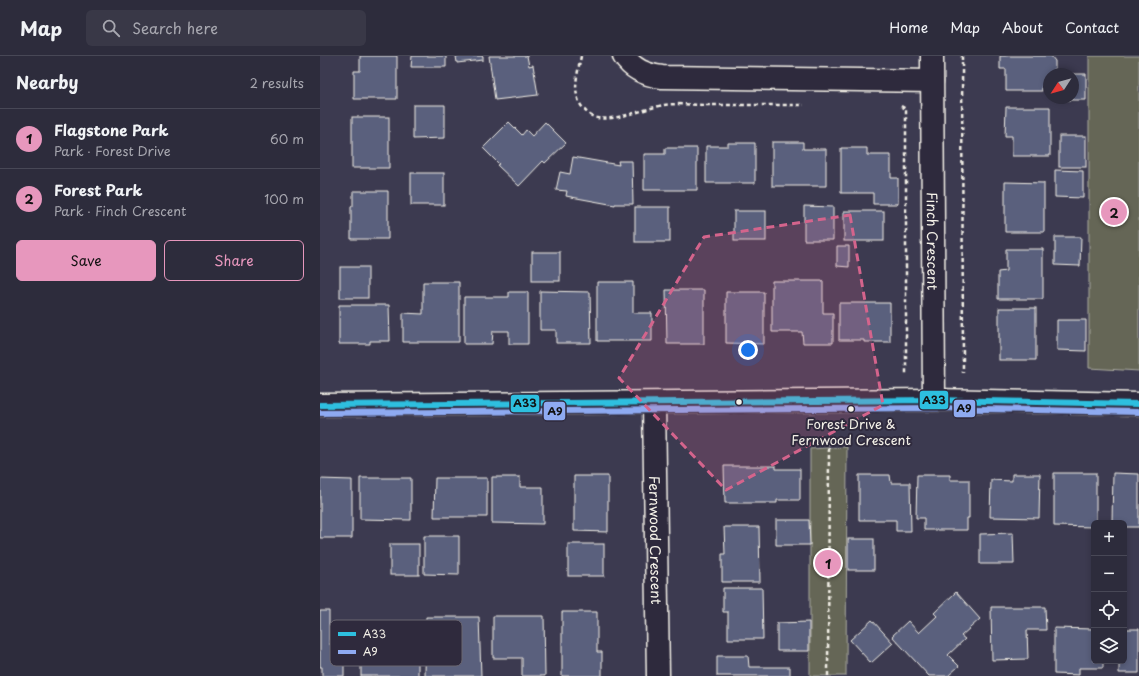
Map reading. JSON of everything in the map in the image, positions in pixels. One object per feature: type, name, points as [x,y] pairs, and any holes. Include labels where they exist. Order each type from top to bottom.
[{"type":"street","points":[[624,56],[628,62],[638,70],[649,75],[662,77],[932,81]]},
{"type":"street","name":"Finch Crescent","points":[[932,56],[934,400]]},
{"type":"street","points":[[320,405],[934,400],[1139,404]]},
{"type":"street","name":"Fernwood Crescent","points":[[654,403],[658,676]]},
{"type":"path","points":[[581,56],[575,86],[577,99],[591,116],[601,118],[615,117],[664,105],[811,105]]},
{"type":"path","points":[[962,56],[963,373]]},
{"type":"path","points":[[900,105],[906,109],[906,374]]},
{"type":"path","points":[[828,676],[829,439]]},
{"type":"highlighted area","points":[[850,215],[883,405],[726,490],[619,378],[704,237]]},
{"type":"green space","points":[[1089,56],[1139,56],[1139,371],[1089,368]]},
{"type":"green space","points":[[847,447],[846,676],[810,676],[810,449]]},
{"type":"building","points":[[360,56],[397,56],[397,99],[354,99],[354,71],[360,71]]},
{"type":"building","points":[[412,56],[446,56],[446,67],[411,67]]},
{"type":"building","points":[[456,56],[483,56],[483,60],[457,63]]},
{"type":"building","points":[[489,56],[527,56],[529,66],[533,65],[538,95],[495,100]]},
{"type":"building","points":[[1000,56],[1051,56],[1055,61],[1055,68],[1043,68],[1042,91],[1006,91],[1006,69],[1000,69]]},
{"type":"building","points":[[1079,74],[1086,74],[1086,100],[1079,100]]},
{"type":"building","points":[[413,105],[445,105],[445,138],[413,139]]},
{"type":"building","points":[[1006,107],[1050,107],[1050,156],[1012,156],[1012,136],[1005,136]]},
{"type":"building","points":[[352,117],[389,117],[389,168],[352,168]]},
{"type":"building","points":[[509,122],[522,135],[526,130],[532,136],[545,122],[566,143],[545,163],[543,161],[519,186],[497,165],[499,164],[483,148]]},
{"type":"building","points":[[1059,136],[1086,136],[1086,167],[1059,167]]},
{"type":"building","points":[[772,142],[803,142],[803,149],[826,149],[826,186],[772,186]]},
{"type":"building","points":[[728,143],[755,143],[755,183],[706,183],[706,146],[728,146]]},
{"type":"building","points":[[665,148],[697,148],[697,190],[644,190],[644,154],[665,154]]},
{"type":"building","points":[[841,148],[867,148],[867,155],[891,155],[891,178],[898,178],[898,204],[873,204],[873,193],[841,193]]},
{"type":"building","points":[[573,157],[619,165],[618,161],[632,161],[633,204],[615,205],[566,196],[567,191],[556,190],[560,172],[570,174]]},
{"type":"building","points":[[1055,170],[1083,171],[1083,198],[1055,197]]},
{"type":"building","points":[[411,173],[444,173],[444,205],[411,205]]},
{"type":"building","points":[[1005,182],[1044,183],[1044,232],[1005,232]]},
{"type":"building","points":[[353,191],[388,191],[388,239],[351,239],[351,207],[353,206]]},
{"type":"building","points":[[804,206],[833,207],[833,240],[804,240]]},
{"type":"building","points":[[635,207],[670,207],[670,242],[635,242]]},
{"type":"building","points":[[734,211],[766,211],[766,241],[734,241]]},
{"type":"building","points":[[844,211],[884,211],[884,241],[844,241]]},
{"type":"building","points":[[1055,237],[1081,237],[1080,266],[1055,265]]},
{"type":"building","points":[[837,246],[849,246],[849,267],[837,266]]},
{"type":"building","points":[[1006,249],[1043,249],[1043,299],[998,299],[998,272],[1006,271]]},
{"type":"building","points":[[532,252],[560,252],[560,281],[532,281]]},
{"type":"building","points":[[340,267],[368,267],[368,298],[340,298]]},
{"type":"building","points":[[772,281],[823,281],[823,313],[833,313],[833,343],[803,343],[802,332],[772,332]]},
{"type":"building","points":[[423,282],[459,282],[459,342],[403,342],[403,313],[423,314]]},
{"type":"building","points":[[597,282],[633,282],[633,313],[652,313],[652,341],[597,341]]},
{"type":"building","points":[[666,290],[704,290],[704,344],[667,344]]},
{"type":"building","points":[[540,291],[590,292],[591,343],[556,343],[556,330],[540,330]]},
{"type":"building","points":[[509,292],[528,292],[528,344],[509,344],[509,331],[493,331],[492,344],[464,344],[464,297],[509,297]]},
{"type":"building","points":[[726,292],[764,292],[764,344],[726,343]]},
{"type":"building","points":[[839,303],[890,303],[890,342],[839,340]]},
{"type":"building","points":[[339,305],[389,305],[390,341],[370,341],[370,344],[339,344]]},
{"type":"building","points":[[999,308],[1036,308],[1036,360],[999,360]]},
{"type":"building","points":[[1057,320],[1086,320],[1086,351],[1057,350]]},
{"type":"building","points":[[724,466],[776,466],[776,469],[800,469],[800,500],[777,500],[777,503],[725,503]]},
{"type":"building","points":[[1054,473],[1096,473],[1096,520],[1091,520],[1091,527],[1054,526]]},
{"type":"building","points":[[1113,473],[1139,474],[1139,527],[1127,527],[1127,520],[1112,520]]},
{"type":"building","points":[[1012,474],[1040,474],[1039,518],[990,517],[991,480],[1012,481]]},
{"type":"building","points":[[859,475],[890,475],[891,483],[910,483],[911,531],[896,531],[896,520],[859,520]]},
{"type":"building","points":[[917,475],[950,475],[950,480],[969,480],[969,518],[967,518],[967,530],[924,530],[924,518],[916,518]]},
{"type":"building","points":[[574,476],[608,476],[608,532],[574,531]]},
{"type":"building","points":[[492,477],[520,477],[520,487],[543,487],[543,524],[492,523]]},
{"type":"building","points":[[360,478],[411,478],[411,520],[360,519]]},
{"type":"building","points":[[435,478],[487,478],[487,517],[434,517]]},
{"type":"building","points":[[320,479],[352,480],[352,538],[320,538]]},
{"type":"building","points":[[776,520],[809,520],[810,545],[776,545]]},
{"type":"building","points":[[724,527],[759,527],[760,582],[722,582],[722,554],[725,554]]},
{"type":"building","points":[[1013,533],[1014,564],[980,564],[980,534]]},
{"type":"building","points":[[424,536],[459,536],[459,575],[424,574]]},
{"type":"building","points":[[848,539],[874,539],[874,570],[848,570]]},
{"type":"building","points":[[390,544],[419,544],[419,575],[390,575]]},
{"type":"building","points":[[568,544],[604,544],[604,576],[568,576]]},
{"type":"building","points":[[723,588],[762,588],[763,639],[728,639],[728,612],[723,612]]},
{"type":"building","points":[[956,592],[980,619],[961,636],[965,639],[948,655],[959,666],[948,676],[929,676],[892,636],[908,621],[919,633],[937,616],[934,613]]},
{"type":"building","points":[[991,607],[1045,607],[1046,630],[1027,630],[1028,659],[992,660]]},
{"type":"building","points":[[320,611],[329,611],[330,666],[344,666],[344,676],[322,676],[322,667],[320,667]]},
{"type":"building","points":[[562,612],[597,612],[597,652],[602,652],[602,676],[562,676]]},
{"type":"building","points":[[493,616],[544,616],[545,676],[522,676],[522,658],[493,658]]},
{"type":"building","points":[[426,617],[479,617],[481,676],[425,676],[425,666],[462,666],[462,620],[426,620]]},
{"type":"building","points":[[872,620],[893,643],[871,663],[850,640]]},
{"type":"building","points":[[809,622],[809,651],[777,651],[777,623]]},
{"type":"building","points":[[1054,628],[1091,629],[1091,664],[1103,664],[1103,668],[1079,668],[1079,675],[1054,674]]},
{"type":"building","points":[[1127,629],[1139,629],[1139,673],[1119,673],[1119,664],[1127,664]]},
{"type":"building","points":[[717,656],[748,656],[749,667],[790,667],[790,676],[717,676]]},
{"type":"building","points":[[361,666],[418,666],[418,676],[361,676]]},
{"type":"transit line","name":"A33","points":[[320,405],[934,400],[1139,404]]},
{"type":"transit line","name":"A9","points":[[320,413],[934,408],[1139,412]]},
{"type":"place","name":"Forest Park","points":[[1114,212]]},
{"type":"place","name":"Forest Drive & Fernwood Crescent","points":[[851,409]]},
{"type":"place","name":"Flagstone Park","points":[[828,563]]}]
